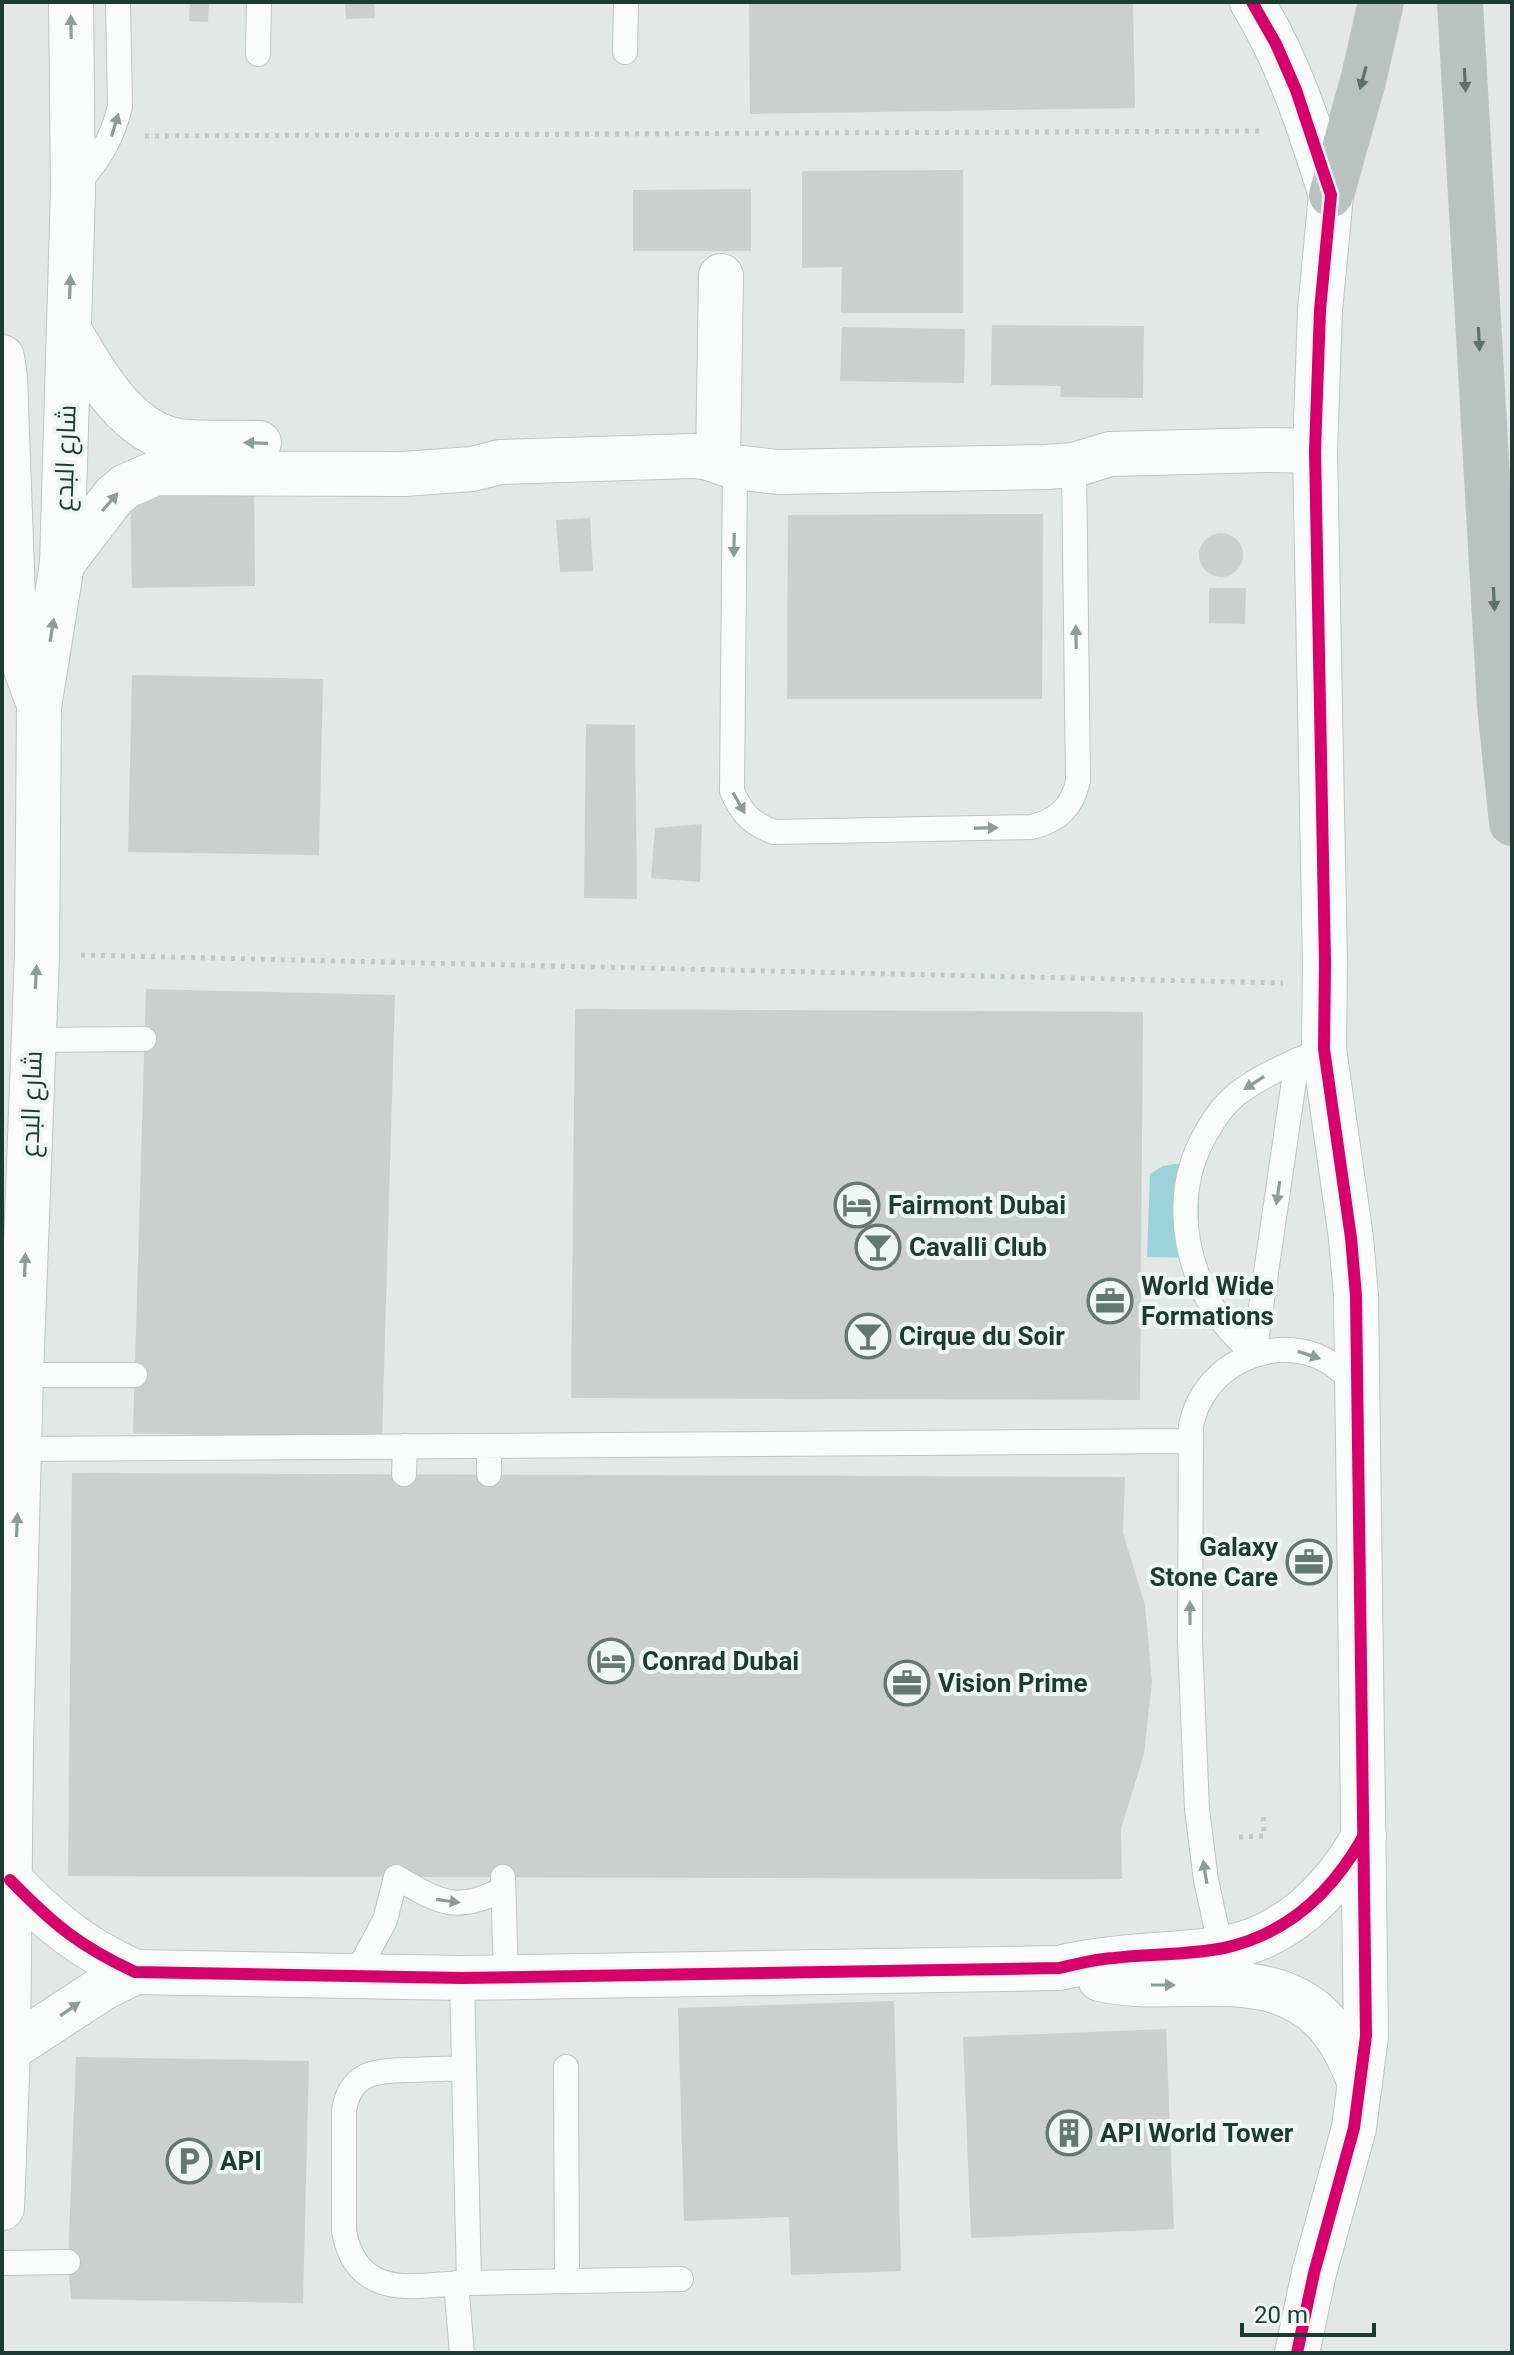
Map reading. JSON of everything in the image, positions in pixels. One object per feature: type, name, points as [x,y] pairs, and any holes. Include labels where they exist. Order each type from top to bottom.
[{"type":"highway","points":[[1331,195],[1381,2]]},
{"type":"highway","points":[[1460,2],[1500,706],[1512,823]]},
{"type":"street","name":"شارع البدع","points":[[2,2208],[21,1375],[37,954],[39,707],[62,564],[73,190],[71,2]]},
{"type":"street","points":[[1252,2],[1276,44],[1296,90],[1331,195],[1320,310],[1315,451],[1325,963],[1311,1055],[1351,1238],[1356,1296],[1366,2036],[1354,2128],[1314,2273],[1297,2353]]},
{"type":"street","points":[[721,276],[727,464]]},
{"type":"street","points":[[69,330],[106,390],[132,417],[162,436],[178,441],[438,449],[500,462]]},
{"type":"street","points":[[2,357],[13,596],[23,661],[39,707]]},
{"type":"street","points":[[62,564],[114,496],[126,486],[156,473],[404,474],[472,469],[500,462],[692,456],[778,472],[1046,467],[1074,465],[1110,454],[1315,451]]},
{"type":"street","points":[[10,1880],[72,1938],[102,1957],[135,1972],[462,1978],[1059,1968],[1110,1958],[1221,1949],[1247,1942],[1296,1917],[1316,1901],[1335,1880],[1364,1836]]},
{"type":"street","points":[[1059,1968],[1123,1983],[1249,1985],[1294,1997],[1333,2032],[1360,2083]]},
{"type":"street","points":[[8,2050],[103,1988],[135,1972]]},
{"type":"lane","points":[[73,190],[112,136],[120,106],[118,2]]},
{"type":"lane","points":[[258,54],[259,2]]},
{"type":"lane","points":[[625,52],[626,2]]},
{"type":"lane","points":[[727,464],[732,791],[747,818],[774,832],[1032,827],[1058,817],[1068,807],[1078,781],[1074,465]]},
{"type":"lane","points":[[33,1040],[144,1039]]},
{"type":"lane","points":[[1254,1355],[1311,1055]]},
{"type":"lane","points":[[1254,1355],[1212,1306],[1199,1279],[1185,1227],[1188,1174],[1197,1148],[1213,1120],[1235,1096],[1267,1074],[1311,1055]]},
{"type":"lane","points":[[1221,1949],[1206,1880],[1197,1810],[1190,1641],[1191,1425],[1198,1403],[1210,1384],[1228,1367],[1271,1350],[1295,1351],[1318,1357],[1339,1369],[1357,1385]]},
{"type":"lane","points":[[21,1375],[135,1375]]},
{"type":"lane","points":[[19,1449],[1190,1441]]},
{"type":"lane","points":[[404,1474],[405,1446]]},
{"type":"lane","points":[[489,1446],[489,1474]]},
{"type":"lane","points":[[355,1976],[385,1920],[396,1877],[423,1894],[439,1901],[455,1903],[472,1902],[503,1883],[506,1977]]},
{"type":"lane","points":[[462,1978],[462,2353]]},
{"type":"lane","points":[[566,2067],[567,2281]]},
{"type":"lane","points":[[464,2068],[369,2074],[359,2080],[346,2099],[344,2231],[347,2247],[366,2273],[380,2282],[397,2286],[681,2279]]},
{"type":"lane","points":[[2,2263],[68,2262]]},
{"type":"path","points":[[112,136],[1264,131]]},
{"type":"path","points":[[37,954],[1291,983],[1301,983],[1299,966],[1325,963]]},
{"type":"path","points":[[1239,1837],[1264,1836],[1263,1812]]},
{"type":"water","points":[[1185,1165],[1199,1173],[1199,1258],[1147,1257],[1150,1174],[1163,1166]]},
{"type":"building","points":[[190,2],[209,2],[208,22],[189,21]]},
{"type":"building","points":[[345,2],[374,2],[375,18],[346,19]]},
{"type":"building","points":[[749,2],[1133,2],[1135,108],[750,114]]},
{"type":"building","points":[[963,170],[963,313],[841,313],[842,267],[802,268],[802,171]]},
{"type":"building","points":[[751,189],[751,251],[633,251],[633,190]]},
{"type":"building","points":[[992,325],[1144,326],[1143,398],[1060,397],[1061,386],[991,385]]},
{"type":"building","points":[[842,327],[965,329],[964,383],[840,381]]},
{"type":"building","points":[[254,490],[255,586],[132,588],[130,492]]},
{"type":"building","points":[[1043,514],[1042,699],[787,699],[788,515]]},
{"type":"building","points":[[590,518],[593,571],[560,572],[556,520]]},
{"type":"building","points":[[1221,533],[1236,540],[1243,555],[1236,570],[1221,577],[1206,570],[1199,555],[1206,540]]},
{"type":"building","points":[[1209,588],[1246,588],[1245,624],[1209,623]]},
{"type":"building","points":[[132,675],[323,679],[319,855],[128,852]]},
{"type":"building","points":[[586,724],[635,725],[637,899],[584,898]]},
{"type":"building","points":[[702,824],[700,882],[651,878],[655,828]]},
{"type":"building","points":[[146,989],[395,995],[382,1439],[133,1433]]},
{"type":"building","name":"Fairmont Dubai","points":[[575,1009],[1143,1012],[1140,1400],[571,1398]]},
{"type":"building","name":"Conrad Dubai","points":[[72,1473],[1125,1477],[1123,1533],[1145,1605],[1152,1682],[1144,1754],[1121,1829],[1122,1879],[68,1876]]},
{"type":"building","points":[[894,2001],[901,2271],[791,2275],[789,2217],[684,2221],[678,2008]]},
{"type":"building","name":"API World Tower","points":[[1166,2029],[1174,2229],[971,2238],[963,2037]]},
{"type":"building","name":"API","points":[[76,2057],[309,2061],[303,2303],[71,2299],[68,2262]]},
{"type":"cycle path","points":[[1252,2],[1276,44],[1296,90],[1331,195],[1320,310],[1315,451],[1324,1049],[1351,1238],[1356,1296],[1366,2036],[1354,2128],[1314,2273],[1297,2353]]},
{"type":"cycle path","points":[[10,1880],[68,1933],[135,1972],[462,1978],[1059,1968],[1107,1959],[1224,1948],[1268,1932],[1288,1921],[1322,1893],[1363,1837]]},
{"type":"place","name":"Fairmont Dubai","points":[[857,1205]]},
{"type":"place","name":"Cavalli Club","points":[[878,1247]]},
{"type":"place","name":"World Wide Formations","points":[[1110,1301]]},
{"type":"place","name":"Cirque du Soir","points":[[868,1336]]},
{"type":"place","name":"Galaxy Stone Care","points":[[1309,1562]]},
{"type":"place","name":"Conrad Dubai","points":[[611,1661]]},
{"type":"place","name":"Vision Prime","points":[[907,1683]]},
{"type":"place","name":"API World Tower","points":[[1069,2133]]},
{"type":"place","name":"API","points":[[189,2161]]}]
